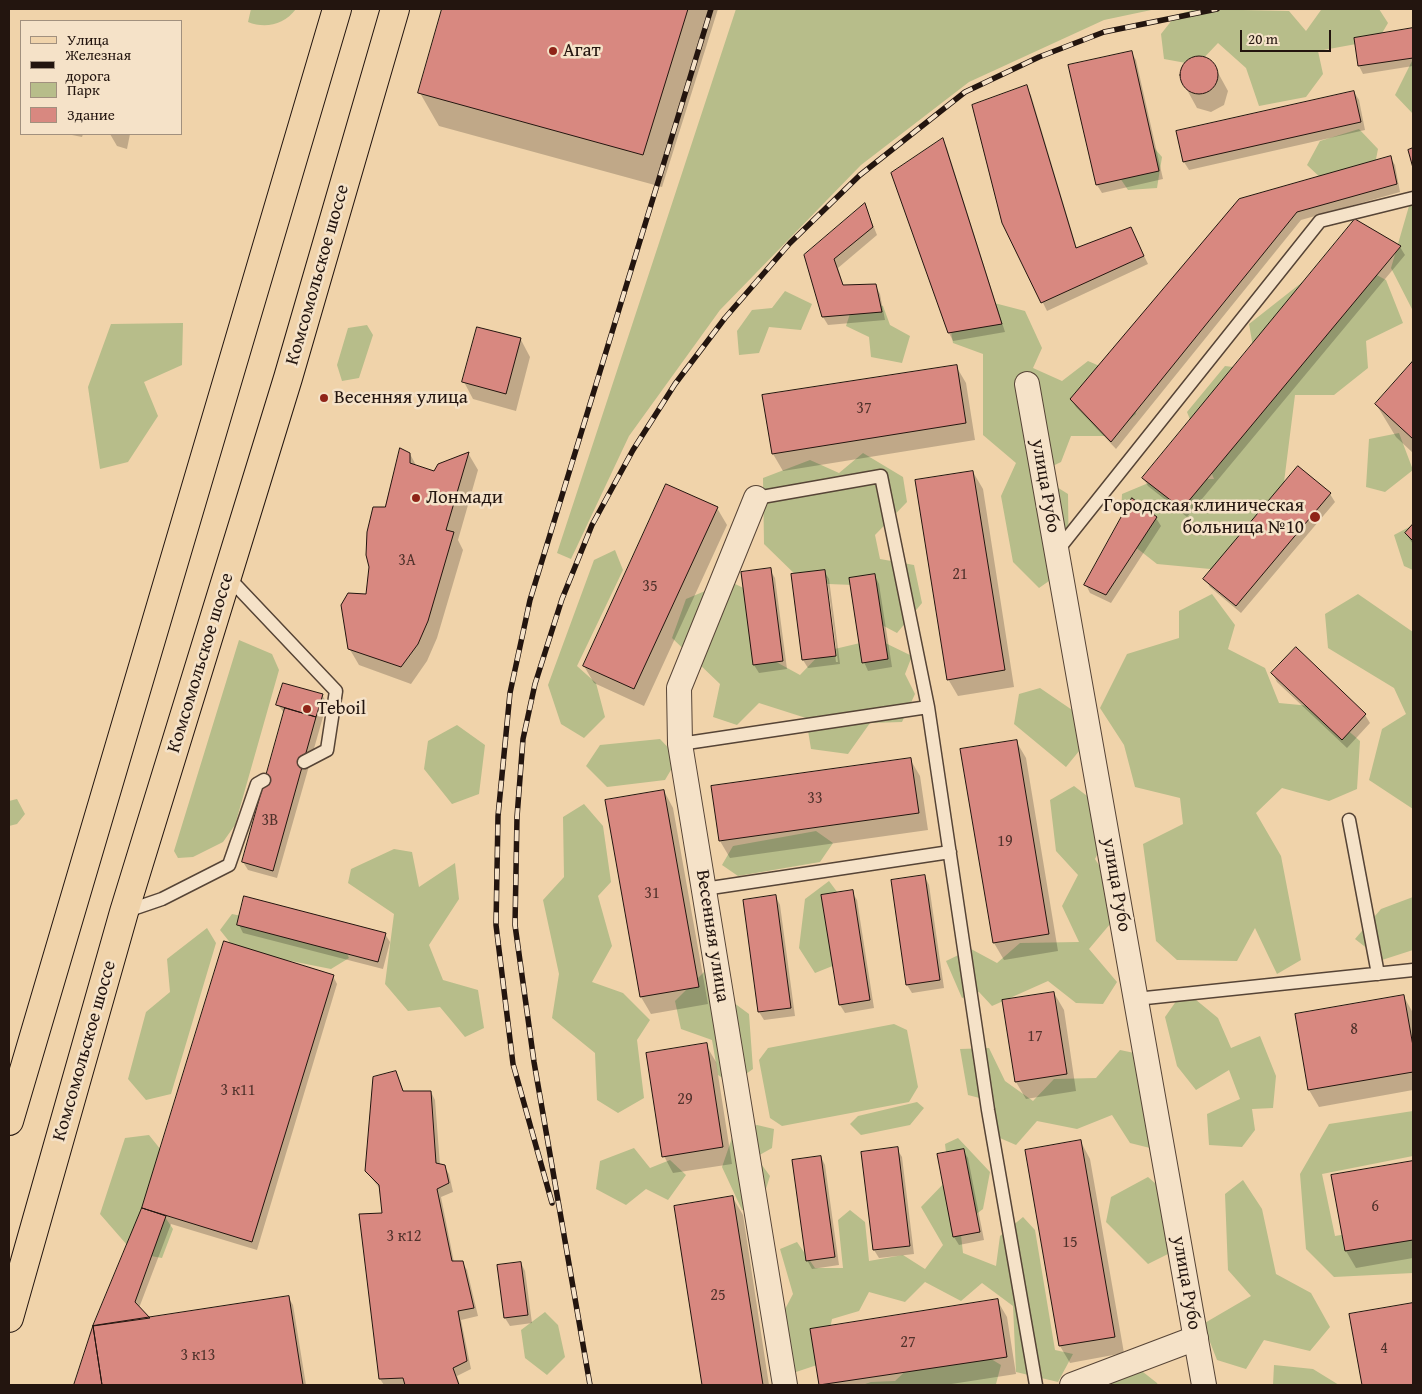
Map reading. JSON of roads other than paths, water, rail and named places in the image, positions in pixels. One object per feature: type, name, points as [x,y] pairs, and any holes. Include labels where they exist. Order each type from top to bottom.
[{"type":"main road","points":[[9,1121],[337,9]]},
{"type":"main road","name":"Комсомольское шоссе","points":[[9,1318],[124,912],[228,577],[395,9]]},
{"type":"street","name":"улица Рубо","points":[[1027,384],[1204,1385]]},
{"type":"street","name":"Весенняя улица","points":[[756,498],[680,688],[680,744],[785,1385]]},
{"type":"street","points":[[1072,1385],[1196,1338]]},
{"type":"lane","points":[[1057,551],[1320,220],[1413,198]]},
{"type":"lane","points":[[756,498],[881,476],[928,707],[988,1110],[1036,1385]]},
{"type":"lane","points":[[228,577],[336,691],[327,750],[304,762]]},
{"type":"lane","points":[[680,744],[928,707]]},
{"type":"lane","points":[[124,912],[162,899],[229,866],[257,784],[264,780]]},
{"type":"lane","points":[[1349,820],[1378,974]]},
{"type":"lane","points":[[704,889],[950,852]]},
{"type":"lane","points":[[1136,999],[1413,970]]},
{"type":"railway","points":[[552,1203],[513,1064],[496,925],[498,816],[510,693],[530,600],[711,9]]},
{"type":"railway","points":[[590,1385],[534,1062],[515,925],[517,817],[523,739],[535,684],[562,599],[592,525],[633,450],[675,384],[725,318],[790,243],[860,175],[965,92],[1039,57],[1104,32],[1217,9]]},
{"type":"place","name":"Агат","points":[[553,51]]},
{"type":"place","name":"Весенняя улица","points":[[324,398]]},
{"type":"place","name":"Лонмади","points":[[416,498]]},
{"type":"place","name":"Городская клиническая больница №10","points":[[1315,517]]},
{"type":"place","name":"Teboil","points":[[307,709]]}]
